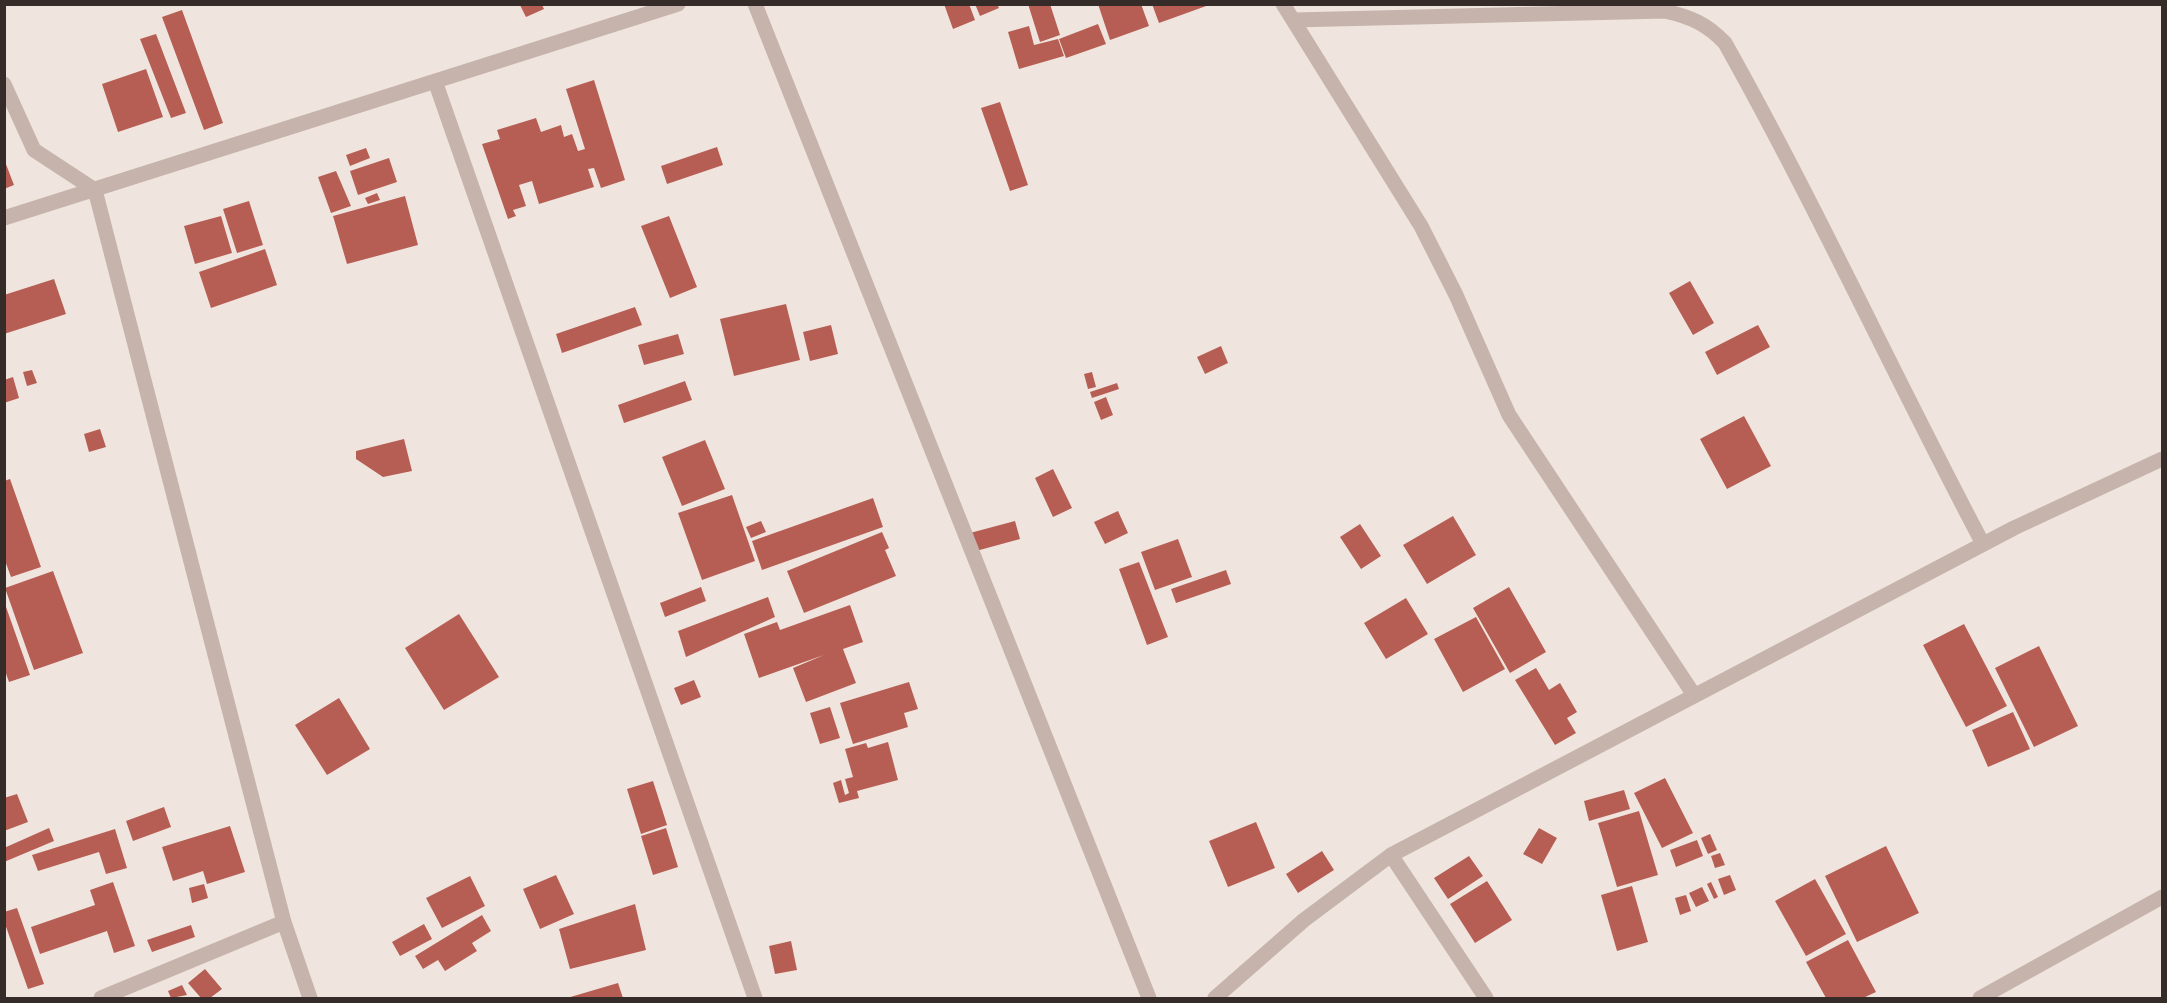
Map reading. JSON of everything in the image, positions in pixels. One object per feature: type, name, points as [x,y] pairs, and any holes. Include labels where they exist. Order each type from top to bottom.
[{"type":"street","points":[[4,218],[678,4]]},
{"type":"street","points":[[755,4],[1149,999]]},
{"type":"street","points":[[1283,4],[1421,226],[1456,295],[1509,415],[1694,695]]},
{"type":"street","points":[[1293,20],[1665,11],[1694,18],[1711,28],[1725,43],[1809,200],[1907,400],[1983,544]]},
{"type":"street","points":[[435,81],[755,999]]},
{"type":"street","points":[[4,84],[34,150],[95,190],[284,922],[310,999]]},
{"type":"street","points":[[1215,999],[1304,920],[1391,855],[1983,544],[2163,459]]},
{"type":"street","points":[[1391,855],[1486,999]]},
{"type":"street","points":[[1980,999],[2163,897]]},
{"type":"street","points":[[101,999],[284,922]]},
{"type":"building","points":[[944,4],[969,4],[975,20],[953,29]]},
{"type":"building","points":[[975,4],[997,4],[999,8],[980,16]]},
{"type":"building","points":[[1028,4],[1050,4],[1060,35],[1040,42]]},
{"type":"building","points":[[1098,4],[1141,4],[1149,26],[1110,40]]},
{"type":"building","points":[[1152,4],[1209,4],[1209,5],[1159,23]]},
{"type":"building","points":[[520,5],[542,5],[544,9],[526,17]]},
{"type":"building","points":[[182,10],[223,123],[204,130],[162,17]]},
{"type":"building","points":[[1098,24],[1106,44],[1066,58],[1059,39]]},
{"type":"building","points":[[1029,26],[1034,45],[1058,39],[1064,56],[1019,69],[1008,32]]},
{"type":"building","points":[[156,34],[186,113],[171,118],[140,39]]},
{"type":"building","points":[[146,69],[163,117],[118,132],[102,84]]},
{"type":"building","points":[[594,80],[625,180],[601,188],[594,168],[588,169],[594,187],[539,204],[532,181],[519,185],[526,206],[513,210],[516,216],[508,219],[482,144],[500,139],[497,130],[536,118],[541,132],[561,125],[564,137],[572,134],[578,151],[585,149],[566,89]]},
{"type":"building","points":[[1000,102],[1028,185],[1010,191],[981,108]]},
{"type":"building","points":[[717,147],[723,165],[667,184],[661,166]]},
{"type":"building","points":[[366,148],[370,158],[350,166],[346,155]]},
{"type":"building","points":[[389,158],[397,182],[358,195],[350,171]]},
{"type":"building","points":[[4,159],[14,185],[4,189]]},
{"type":"building","points":[[336,171],[351,206],[331,213],[318,177]]},
{"type":"building","points":[[377,193],[380,200],[368,204],[365,198]]},
{"type":"building","points":[[405,196],[418,245],[347,264],[333,216]]},
{"type":"building","points":[[249,201],[263,245],[237,253],[223,209]]},
{"type":"building","points":[[221,216],[232,253],[195,264],[184,226]]},
{"type":"building","points":[[669,216],[697,287],[670,298],[641,226]]},
{"type":"building","points":[[265,249],[277,285],[211,308],[199,272]]},
{"type":"building","points":[[54,279],[66,314],[4,334],[4,295]]},
{"type":"building","points":[[1690,281],[1714,323],[1693,335],[1669,293]]},
{"type":"building","points":[[786,304],[800,360],[734,376],[720,319]]},
{"type":"building","points":[[635,307],[642,325],[562,353],[556,334]]},
{"type":"building","points":[[831,325],[838,354],[810,361],[803,332]]},
{"type":"building","points":[[1758,325],[1770,347],[1717,375],[1705,352]]},
{"type":"building","points":[[678,334],[684,354],[644,365],[638,345]]},
{"type":"building","points":[[1221,346],[1228,363],[1205,374],[1197,357]]},
{"type":"building","points":[[32,370],[37,383],[27,386],[23,372]]},
{"type":"building","points":[[1092,372],[1096,387],[1088,389],[1084,374]]},
{"type":"building","points":[[13,377],[19,398],[4,403],[4,380]]},
{"type":"building","points":[[685,381],[692,400],[624,423],[618,405]]},
{"type":"building","points":[[1117,383],[1119,389],[1092,398],[1090,392]]},
{"type":"building","points":[[1106,397],[1113,415],[1101,420],[1094,402]]},
{"type":"building","points":[[1744,416],[1771,466],[1727,489],[1700,439]]},
{"type":"building","points":[[100,429],[106,447],[89,452],[84,434]]},
{"type":"building","points":[[404,439],[412,471],[383,477],[356,459],[356,451]]},
{"type":"building","points":[[705,440],[725,489],[682,506],[662,457]]},
{"type":"building","points":[[1053,469],[1072,508],[1053,517],[1035,478]]},
{"type":"building","points":[[10,479],[41,567],[11,577],[4,558],[4,481]]},
{"type":"building","points":[[732,495],[755,561],[702,580],[678,513]]},
{"type":"building","points":[[873,498],[883,527],[762,570],[752,541]]},
{"type":"building","points":[[1118,511],[1128,533],[1105,544],[1094,522]]},
{"type":"building","points":[[1453,516],[1476,555],[1427,584],[1403,545]]},
{"type":"building","points":[[761,521],[766,532],[751,538],[746,527]]},
{"type":"building","points":[[1015,521],[1020,539],[976,551],[970,533]]},
{"type":"building","points":[[1360,524],[1381,556],[1361,569],[1340,537]]},
{"type":"building","points":[[882,532],[889,548],[885,550],[896,576],[804,613],[787,571]]},
{"type":"building","points":[[1178,539],[1192,577],[1155,590],[1141,552]]},
{"type":"building","points":[[1139,562],[1168,637],[1147,645],[1119,569]]},
{"type":"building","points":[[1226,570],[1231,584],[1176,603],[1171,589]]},
{"type":"building","points":[[53,571],[83,653],[34,670],[5,588]]},
{"type":"building","points":[[701,587],[706,601],[665,617],[660,603]]},
{"type":"building","points":[[1509,587],[1546,652],[1510,673],[1473,608]]},
{"type":"building","points":[[768,597],[775,617],[686,657],[678,631]]},
{"type":"building","points":[[1406,598],[1428,634],[1386,659],[1364,623]]},
{"type":"building","points":[[5,604],[30,675],[9,682],[4,668]]},
{"type":"building","points":[[850,605],[863,642],[843,649],[856,683],[806,702],[793,668],[824,655],[759,678],[744,634],[777,622],[780,630]]},
{"type":"building","points":[[459,614],[499,677],[444,710],[405,648]]},
{"type":"building","points":[[1476,617],[1505,669],[1463,692],[1434,639]]},
{"type":"building","points":[[1964,624],[2007,706],[1966,727],[1923,645]]},
{"type":"building","points":[[2039,646],[2078,726],[2034,747],[1995,668]]},
{"type":"building","points":[[1536,668],[1549,690],[1560,683],[1577,712],[1567,718],[1576,733],[1555,745],[1515,680]]},
{"type":"building","points":[[694,680],[701,697],[681,705],[674,688]]},
{"type":"building","points":[[909,682],[918,709],[904,713],[908,727],[853,744],[840,703]]},
{"type":"building","points":[[339,698],[370,749],[327,775],[295,725]]},
{"type":"building","points":[[830,707],[840,738],[820,744],[810,713]]},
{"type":"building","points":[[2013,712],[2030,749],[1988,767],[1972,730]]},
{"type":"building","points":[[888,742],[898,780],[857,791],[859,798],[839,803],[833,783],[841,780],[845,795],[849,793],[845,779],[853,777],[845,749],[866,743],[868,748]]},
{"type":"building","points":[[1665,778],[1693,833],[1662,848],[1634,793]]},
{"type":"building","points":[[653,781],[667,825],[641,834],[627,789]]},
{"type":"building","points":[[1624,790],[1630,809],[1589,821],[1584,801]]},
{"type":"building","points":[[17,794],[28,822],[4,831],[4,798]]},
{"type":"building","points":[[164,807],[171,827],[133,841],[126,821]]},
{"type":"building","points":[[1639,811],[1658,875],[1617,887],[1598,823]]},
{"type":"building","points":[[1256,822],[1275,868],[1228,887],[1209,841]]},
{"type":"building","points":[[230,826],[245,872],[207,884],[203,871],[173,881],[162,847]]},
{"type":"building","points":[[49,828],[54,841],[4,862],[4,848]]},
{"type":"building","points":[[666,828],[678,867],[653,875],[641,836]]},
{"type":"building","points":[[1539,828],[1557,838],[1542,864],[1523,854]]},
{"type":"building","points":[[115,829],[127,868],[106,874],[99,852],[38,871],[32,855]]},
{"type":"building","points":[[1710,834],[1717,850],[1708,854],[1701,838]]},
{"type":"building","points":[[1697,840],[1703,856],[1676,867],[1670,850]]},
{"type":"building","points":[[1886,846],[1919,913],[1857,942],[1825,876]]},
{"type":"building","points":[[1322,851],[1334,870],[1298,893],[1286,874]]},
{"type":"building","points":[[1720,853],[1725,865],[1715,868],[1711,856]]},
{"type":"building","points":[[1469,856],[1483,876],[1448,899],[1434,878]]},
{"type":"building","points":[[556,875],[574,914],[540,929],[523,889]]},
{"type":"building","points":[[1730,875],[1736,890],[1724,895],[1718,879]]},
{"type":"building","points":[[470,876],[485,906],[442,928],[426,898]]},
{"type":"building","points":[[1815,879],[1846,934],[1806,956],[1775,901]]},
{"type":"building","points":[[1487,881],[1512,920],[1475,943],[1450,904]]},
{"type":"building","points":[[113,882],[135,946],[114,953],[107,931],[40,954],[31,927],[95,905],[90,890]]},
{"type":"building","points":[[1711,882],[1718,897],[1714,899],[1707,884]]},
{"type":"building","points":[[204,884],[208,898],[192,903],[189,888]]},
{"type":"building","points":[[1632,886],[1648,942],[1617,951],[1601,895]]},
{"type":"building","points":[[1702,887],[1709,901],[1696,907],[1689,893]]},
{"type":"building","points":[[1686,895],[1691,911],[1680,915],[1675,898]]},
{"type":"building","points":[[635,904],[646,950],[570,969],[559,929]]},
{"type":"building","points":[[17,908],[44,984],[28,989],[4,921],[4,912]]},
{"type":"building","points":[[482,915],[491,931],[472,943],[477,951],[445,971],[438,960],[423,969],[415,956]]},
{"type":"building","points":[[424,924],[432,939],[400,956],[392,942]]},
{"type":"building","points":[[191,925],[195,937],[152,952],[147,940]]},
{"type":"building","points":[[1848,940],[1876,992],[1863,998],[1826,998],[1806,962]]},
{"type":"building","points":[[791,941],[797,970],[775,974],[769,946]]},
{"type":"building","points":[[205,969],[222,989],[210,998],[201,998],[188,983]]},
{"type":"building","points":[[618,983],[623,998],[567,998]]},
{"type":"building","points":[[182,985],[187,995],[171,998],[168,991]]}]
